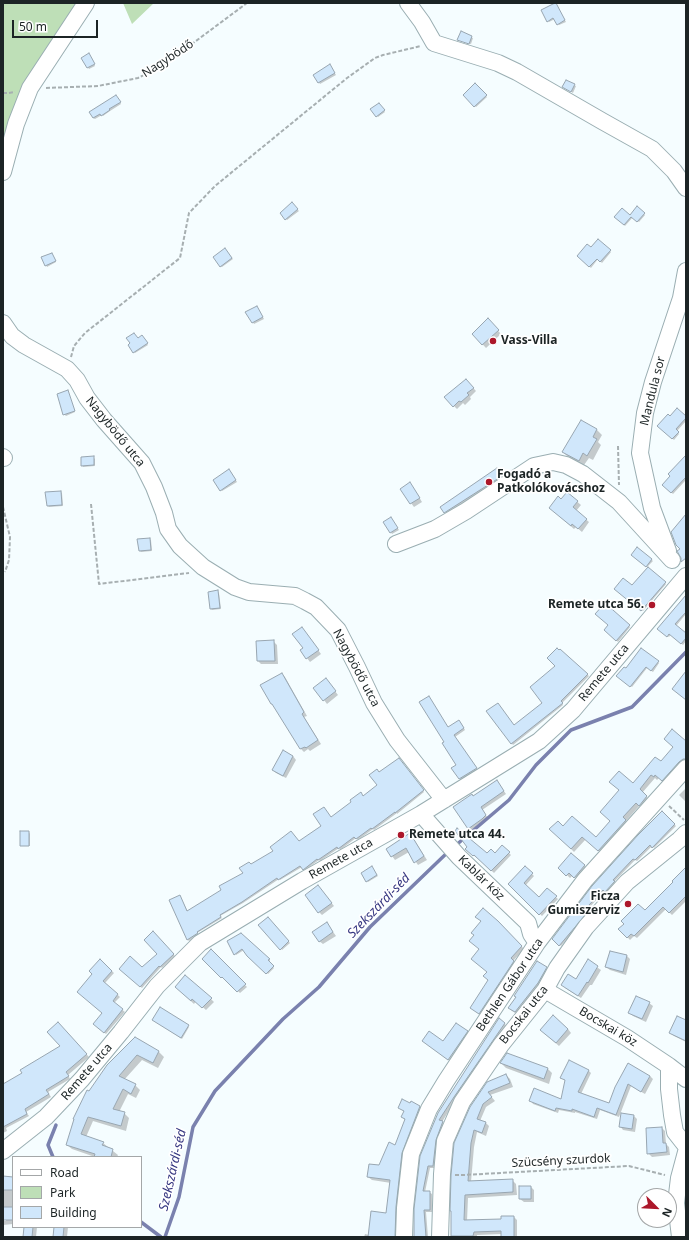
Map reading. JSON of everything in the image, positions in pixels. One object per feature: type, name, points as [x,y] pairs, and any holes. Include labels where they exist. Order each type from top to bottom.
[{"type":"street","points":[[3,172],[16,124],[30,88],[86,3]]},
{"type":"street","points":[[408,3],[422,22],[434,43],[498,63],[517,72],[652,149],[674,171],[686,188]]},
{"type":"street","name":"Mandula sor","points":[[685,576],[672,560],[652,508],[640,453],[645,413],[653,382],[681,298],[686,271]]},
{"type":"street","name":"Nagybödő utca","points":[[3,323],[12,336],[24,345],[67,369],[104,420],[142,463],[154,487],[168,528],[180,546],[208,571],[235,587],[249,592],[295,596],[316,607],[338,630],[374,703],[396,740],[444,800]]},
{"type":"street","points":[[396,544],[435,529],[466,511],[534,466],[553,462],[566,465],[583,474],[619,502],[672,560]]},
{"type":"street","name":"Remete utca","points":[[3,1151],[46,1117],[82,1079],[157,986],[200,943],[302,881],[421,814],[539,741],[572,710],[685,576]]},
{"type":"street","name":"Bethlen Gábor utca","points":[[404,1237],[404,1208],[411,1154],[429,1109],[537,943],[585,880],[686,768]]},
{"type":"street","name":"Kablár köz","points":[[421,814],[459,857],[528,923],[531,934],[537,943]]},
{"type":"street","name":"Bocskai utca","points":[[440,1237],[442,1174],[445,1141],[462,1102],[500,1045],[545,990],[586,927],[627,882],[679,840],[685,827]]},
{"type":"street","points":[[528,923],[537,923],[545,917],[569,890],[585,880]]},
{"type":"street","name":"Bocskai köz","points":[[545,990],[627,1038],[686,1078]]},
{"type":"street","points":[[669,1066],[669,1089],[672,1115],[676,1132],[686,1146]]},
{"type":"street","points":[[680,1237],[676,1203],[679,1178],[686,1152]]},
{"type":"path","name":"Nagybödő","points":[[30,88],[98,86],[138,78],[165,64],[247,3]]},
{"type":"path","points":[[67,369],[74,346],[85,333],[180,258],[189,213],[215,186],[347,78],[375,58],[434,43]]},
{"type":"path","points":[[618,446],[619,502]]},
{"type":"path","points":[[90,504],[99,584],[208,571]]},
{"type":"path","points":[[3,507],[10,538],[9,560],[5,572]]},
{"type":"path","points":[[672,809],[685,827]]},
{"type":"path","name":"Szücsény szurdok","points":[[442,1174],[463,1175],[629,1166],[679,1178]]},
{"type":"green space","points":[[3,3],[95,3],[55,64],[22,96],[3,152]]},
{"type":"green space","points":[[123,3],[154,3],[132,24]]},
{"type":"building","points":[[555,3],[565,20],[557,25],[553,18],[547,22],[541,10]]},
{"type":"building","points":[[461,31],[472,36],[469,44],[457,40]]},
{"type":"building","points":[[89,53],[95,64],[87,68],[81,58]]},
{"type":"building","points":[[330,64],[335,73],[318,83],[313,75]]},
{"type":"building","points":[[566,80],[575,84],[571,92],[562,87]]},
{"type":"building","points":[[475,83],[487,95],[474,107],[463,95]]},
{"type":"building","points":[[116,95],[121,102],[101,116],[100,114],[93,118],[89,112]]},
{"type":"building","points":[[379,103],[385,110],[376,117],[370,109]]},
{"type":"building","points":[[292,202],[298,209],[285,220],[280,213]]},
{"type":"building","points":[[637,206],[645,213],[637,222],[631,217],[624,225],[614,217],[622,208],[630,215]]},
{"type":"building","points":[[598,239],[611,250],[600,262],[597,259],[589,267],[577,256],[587,244],[591,247]]},
{"type":"building","points":[[225,248],[232,258],[220,267],[213,257]]},
{"type":"building","points":[[52,253],[56,261],[45,266],[41,257]]},
{"type":"building","points":[[257,306],[263,317],[252,323],[245,312]]},
{"type":"building","points":[[488,318],[499,330],[482,345],[472,334]]},
{"type":"building","points":[[134,333],[138,338],[142,335],[148,343],[133,353],[128,345],[130,343],[126,338]]},
{"type":"building","points":[[466,379],[474,388],[467,393],[469,395],[453,407],[444,397]]},
{"type":"building","points":[[68,390],[75,411],[63,415],[57,394]]},
{"type":"building","points":[[677,408],[686,416],[686,418],[676,429],[679,432],[672,439],[657,426],[668,414],[670,416]]},
{"type":"building","points":[[581,420],[597,429],[593,437],[597,439],[587,456],[583,453],[579,461],[562,452]]},
{"type":"building","points":[[686,455],[686,477],[671,493],[662,485],[670,476],[668,474]]},
{"type":"building","points":[[94,456],[94,465],[81,466],[81,457]]},
{"type":"building","points":[[497,468],[502,476],[444,513],[440,507]]},
{"type":"building","points":[[229,469],[236,480],[220,491],[213,480]]},
{"type":"building","points":[[410,482],[420,498],[410,504],[400,489]]},
{"type":"building","points":[[61,491],[62,505],[47,506],[45,492]]},
{"type":"building","points":[[567,492],[578,501],[573,507],[587,519],[578,529],[572,524],[571,526],[549,508],[558,496],[561,499]]},
{"type":"building","points":[[686,514],[686,558],[681,562],[681,558],[677,551],[680,549],[676,545],[671,532]]},
{"type":"building","points":[[391,517],[398,528],[390,533],[383,522]]},
{"type":"building","points":[[150,538],[151,550],[139,551],[137,539]]},
{"type":"building","points":[[637,547],[652,559],[646,567],[631,555]]},
{"type":"building","points":[[648,567],[666,582],[641,611],[614,589],[623,578],[632,585]]},
{"type":"building","points":[[218,590],[220,608],[210,609],[208,592]]},
{"type":"building","points":[[686,595],[686,612],[675,624],[686,633],[686,638],[681,644],[669,634],[667,637],[657,629]]},
{"type":"building","points":[[605,603],[630,625],[616,641],[604,630],[608,625],[595,614]]},
{"type":"building","points":[[302,627],[319,650],[306,659],[300,650],[303,648],[292,634]]},
{"type":"building","points":[[274,640],[275,661],[257,661],[256,641]]},
{"type":"building","points":[[557,648],[588,674],[561,701],[563,703],[511,744],[486,711],[498,703],[514,725],[542,703],[530,687],[555,666],[547,658]]},
{"type":"building","points":[[641,648],[659,661],[651,671],[646,667],[630,687],[616,676],[624,667],[626,668]]},
{"type":"building","points":[[686,671],[686,700],[672,689]]},
{"type":"building","points":[[282,673],[304,712],[302,714],[318,740],[306,748],[300,749],[260,685]]},
{"type":"building","points":[[326,678],[336,691],[323,701],[313,688]]},
{"type":"building","points":[[429,696],[448,727],[459,720],[464,728],[454,735],[477,768],[459,779],[451,768],[456,765],[442,743],[444,742],[419,702]]},
{"type":"building","points":[[672,729],[686,741],[686,759],[679,762],[662,781],[655,775],[654,777],[651,775],[640,789],[647,796],[639,806],[636,803],[623,817],[626,820],[598,851],[582,837],[571,849],[549,829],[558,821],[563,826],[572,816],[596,837],[610,821],[600,812],[619,790],[609,782],[619,771],[633,783],[655,757],[661,761],[673,747],[664,739]]},
{"type":"building","points":[[283,750],[293,756],[283,776],[272,770]]},
{"type":"building","points":[[399,758],[424,790],[372,829],[371,828],[356,839],[354,837],[338,849],[337,847],[318,860],[317,859],[303,870],[300,866],[278,880],[277,878],[220,915],[221,917],[187,940],[169,900],[180,895],[187,911],[221,890],[219,886],[243,873],[239,868],[249,862],[251,864],[273,851],[270,847],[291,831],[299,841],[321,826],[313,814],[324,807],[331,817],[351,802],[350,800],[361,792],[363,796],[377,785],[369,775],[377,769],[379,772]]},
{"type":"building","points":[[497,780],[504,791],[481,807],[486,815],[468,829],[453,807]]},
{"type":"building","points":[[662,811],[675,824],[652,848],[650,845],[635,860],[633,859],[613,880],[615,881],[605,892],[603,890],[589,905],[592,907],[559,946],[552,939],[592,886]]},
{"type":"building","points":[[457,828],[487,853],[491,849],[495,853],[502,845],[510,852],[491,871],[474,855],[473,856],[465,849],[467,847],[455,831]]},
{"type":"building","points":[[20,831],[29,831],[29,846],[20,846]]},
{"type":"building","points":[[410,833],[424,856],[414,863],[406,848],[391,857],[386,849]]},
{"type":"building","points":[[571,853],[585,865],[574,878],[569,873],[566,876],[558,868]]},
{"type":"building","points":[[372,866],[377,875],[366,882],[361,873]]},
{"type":"building","points":[[525,866],[533,873],[524,883],[539,897],[547,888],[557,896],[539,915],[508,884]]},
{"type":"building","points":[[686,867],[686,896],[669,913],[663,907],[634,936],[631,934],[627,938],[618,929],[624,924],[621,921],[638,904],[645,910]]},
{"type":"building","points":[[318,885],[332,903],[318,913],[305,895]]},
{"type":"building","points":[[483,908],[522,946],[511,958],[514,961],[479,1014],[470,1008],[488,980],[483,976],[487,972],[471,959],[479,949],[469,941],[474,935],[471,933],[481,921],[475,917]]},
{"type":"building","points":[[268,917],[289,941],[280,950],[258,925]]},
{"type":"building","points":[[327,922],[333,932],[319,942],[312,932]]},
{"type":"building","points":[[153,931],[174,954],[160,967],[159,966],[140,987],[119,969],[130,956],[142,967],[157,954],[144,940]]},
{"type":"building","points":[[241,933],[270,959],[268,960],[274,966],[266,974],[247,956],[242,949],[234,955],[227,941]]},
{"type":"building","points":[[211,949],[246,984],[237,992],[202,959]]},
{"type":"building","points":[[610,951],[627,955],[623,972],[605,967]]},
{"type":"building","points":[[100,959],[112,971],[103,981],[118,994],[113,1001],[123,1009],[104,1033],[93,1024],[102,1013],[77,992],[92,974],[89,971]]},
{"type":"building","points":[[588,959],[598,966],[578,996],[561,985],[568,974],[576,979]]},
{"type":"building","points":[[537,961],[547,967],[538,983],[515,1012],[508,1008]]},
{"type":"building","points":[[185,975],[212,998],[202,1008],[192,999],[191,1001],[175,987]]},
{"type":"building","points":[[636,996],[650,1002],[642,1019],[628,1013]]},
{"type":"building","points":[[160,1007],[189,1025],[181,1038],[152,1020]]},
{"type":"building","points":[[553,1015],[568,1029],[556,1043],[540,1030]]},
{"type":"building","points":[[677,1016],[686,1020],[686,1041],[669,1033]]},
{"type":"building","points":[[499,1018],[505,1023],[439,1120],[443,1121],[436,1140],[433,1166],[428,1166],[423,1191],[430,1191],[430,1210],[424,1210],[426,1237],[414,1237],[414,1209],[420,1156],[438,1113]]},
{"type":"building","points":[[58,1022],[87,1054],[66,1072],[69,1076],[46,1090],[49,1094],[25,1109],[27,1114],[3,1127],[3,1084],[22,1073],[20,1070],[60,1046],[47,1032]]},
{"type":"building","points":[[456,1023],[468,1031],[448,1060],[422,1041],[429,1031],[443,1041]]},
{"type":"building","points":[[135,1037],[159,1051],[153,1063],[137,1055],[119,1076],[136,1084],[131,1094],[123,1089],[113,1109],[125,1112],[121,1126],[88,1117],[81,1134],[104,1142],[102,1145],[113,1149],[111,1156],[94,1156],[95,1154],[66,1145],[73,1119],[87,1090],[89,1091],[107,1065]]},
{"type":"building","points":[[507,1053],[548,1068],[544,1079],[500,1063]]},
{"type":"building","points":[[569,1060],[589,1070],[578,1092],[609,1103],[615,1087],[628,1063],[650,1076],[641,1092],[628,1084],[616,1115],[597,1108],[594,1117],[572,1109],[572,1111],[556,1108],[555,1111],[529,1101],[534,1088],[561,1099],[565,1080],[560,1078]]},
{"type":"building","points":[[506,1074],[510,1083],[488,1092],[492,1097],[483,1104],[477,1119],[486,1122],[482,1133],[474,1130],[471,1143],[468,1181],[513,1179],[513,1192],[465,1195],[464,1220],[501,1219],[501,1216],[514,1216],[514,1237],[501,1237],[501,1231],[474,1232],[473,1236],[451,1236],[451,1175],[454,1143],[470,1107],[487,1082]]},
{"type":"building","points":[[402,1099],[410,1103],[411,1101],[420,1106],[402,1153],[396,1207],[395,1237],[368,1237],[371,1211],[386,1213],[390,1180],[367,1177],[369,1164],[379,1165],[389,1142],[395,1145],[405,1119],[401,1117],[404,1111],[398,1108]]},
{"type":"building","points":[[621,1113],[634,1115],[632,1129],[619,1127]]},
{"type":"building","points":[[662,1127],[663,1143],[666,1143],[667,1152],[647,1154],[646,1128]]},
{"type":"building","points":[[3,1176],[12,1177],[12,1190],[3,1190]]},
{"type":"building","points":[[519,1186],[531,1186],[531,1199],[519,1199]]},
{"type":"building","points":[[3,1207],[12,1207],[12,1220],[3,1220]]},
{"type":"building","points":[[24,1228],[33,1228],[32,1237],[23,1237]]},
{"type":"building","points":[[54,1228],[64,1228],[63,1237],[53,1237]]},
{"type":"waterway","name":"Szekszárdi-séd","points":[[455,846],[509,800],[536,765],[571,730],[632,707],[686,652]]},
{"type":"waterway","name":"Szekszárdi-séd","points":[[165,1237],[179,1197],[193,1127],[215,1091],[283,1019],[319,987],[370,927],[449,851]]},
{"type":"waterway","points":[[53,1156],[48,1145],[56,1125]]},
{"type":"waterway","points":[[142,1223],[161,1237]]},
{"type":"place","name":"Vass-Villa","points":[[493,341]]},
{"type":"place","name":"Fogadó a Patkolókovácshoz","points":[[489,482]]},
{"type":"place","name":"Remete utca 56.","points":[[652,605]]},
{"type":"place","name":"Remete utca 44.","points":[[401,835]]},
{"type":"place","name":"Ficza Gumiszerviz","points":[[628,904]]}]
